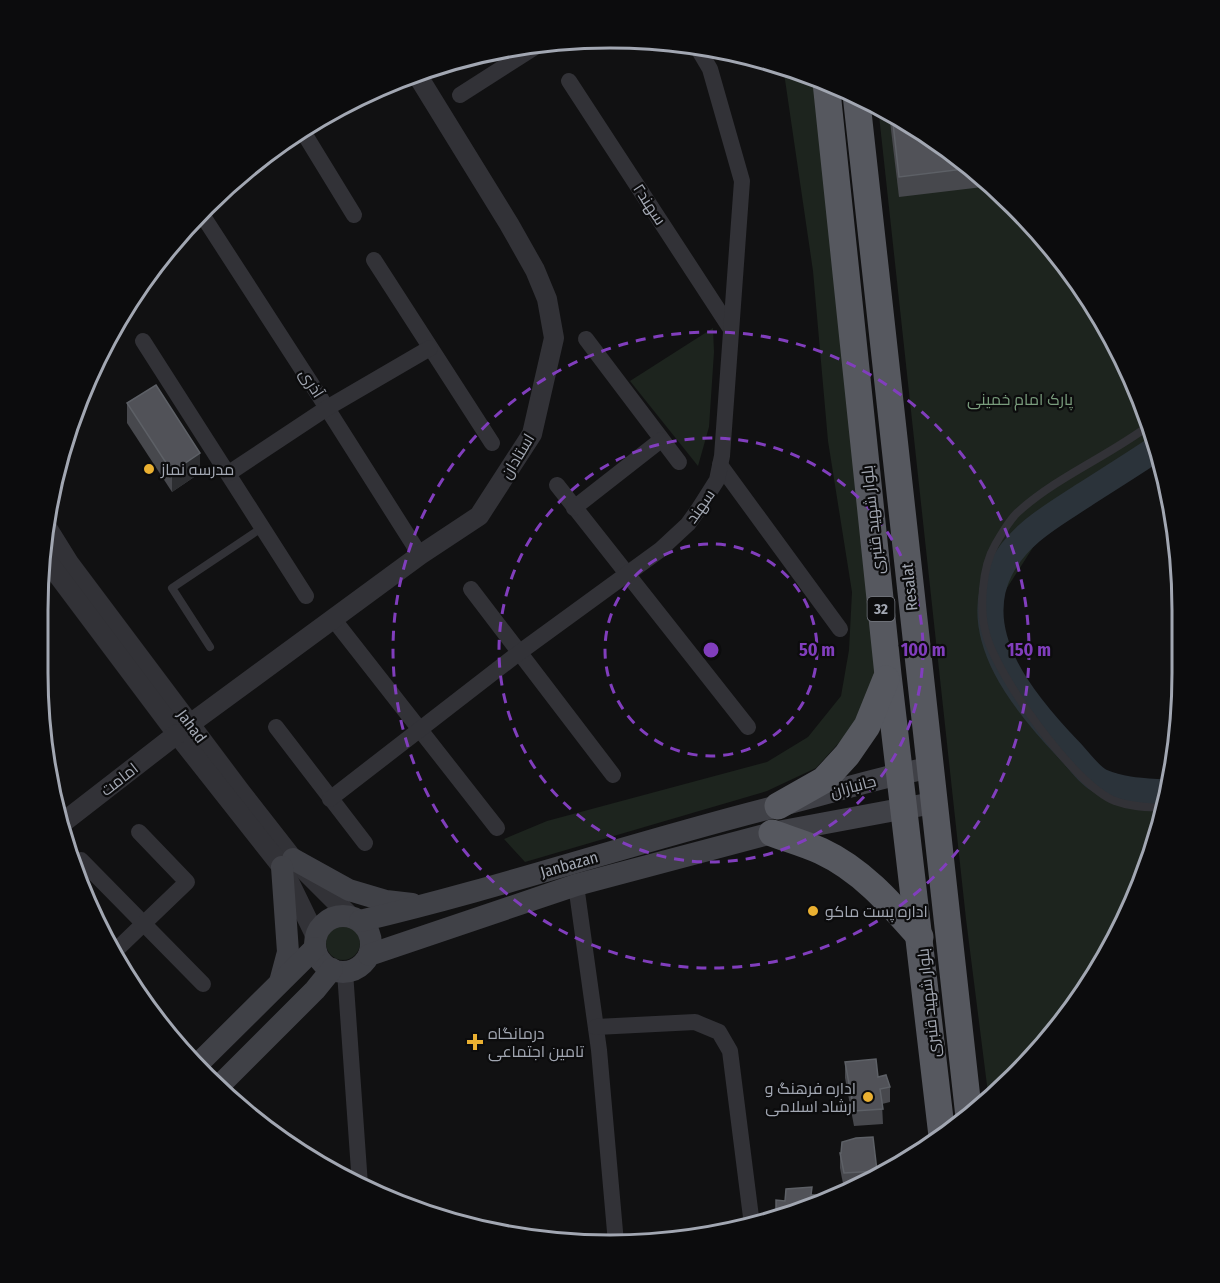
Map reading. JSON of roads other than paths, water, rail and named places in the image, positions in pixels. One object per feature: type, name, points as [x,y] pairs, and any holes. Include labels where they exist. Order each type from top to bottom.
[{"type":"highway","name":"بلوار شهید قنبری","points":[[827,92],[888,675],[941,1127]]},
{"type":"highway","name":"Resalat","points":[[857,105],[968,1106]]},
{"type":"highway","points":[[832,142],[861,139]]},
{"type":"highway","points":[[778,806],[824,780],[847,755],[867,726],[888,675]]},
{"type":"highway","points":[[760,836],[822,851],[854,871],[886,897],[920,936]]},
{"type":"main road","name":"جانبازان","points":[[778,806],[900,773],[929,768]]},
{"type":"main road","name":"Janbazan","points":[[369,955],[576,885],[760,836],[933,803]]},
{"type":"main road","name":"Janbazan","points":[[355,919],[428,905],[744,813],[778,806]]},
{"type":"main road","points":[[744,813],[753,822],[760,836]]},
{"type":"main road","points":[[280,982],[288,952],[288,863],[349,890],[386,901],[428,905]]},
{"type":"main road","points":[[202,1060],[280,982],[316,942],[323,924],[335,917],[355,919],[369,933],[371,947],[363,963],[355,969],[339,971],[315,990],[224,1081]]},
{"type":"main road","points":[[316,942],[318,957],[324,964],[339,971]]},
{"type":"street","points":[[460,95],[522,55]]},
{"type":"street","name":"سهند","points":[[330,799],[520,652],[660,550],[688,525],[717,480],[742,181],[710,69],[702,56]]},
{"type":"street","name":"استادان","points":[[184,729],[420,555],[479,516],[532,434],[554,338],[547,299],[535,270],[476,168],[421,81]]},
{"type":"street","name":"سهند۲","points":[[569,81],[730,328]]},
{"type":"street","points":[[307,137],[354,215]]},
{"type":"street","name":"آذری","points":[[206,220],[420,555]]},
{"type":"street","points":[[374,260],[492,443]]},
{"type":"street","points":[[586,339],[679,462]]},
{"type":"street","points":[[143,340],[306,596]]},
{"type":"street","points":[[229,473],[327,408],[430,348]]},
{"type":"street","points":[[574,508],[661,440]]},
{"type":"street","points":[[720,465],[840,629]]},
{"type":"street","points":[[557,485],[748,727]]},
{"type":"street","name":"Jahad","points":[[53,537],[184,729]]},
{"type":"street","name":"Jahad","points":[[50,564],[184,729],[288,863],[355,919]]},
{"type":"street","points":[[471,588],[614,775]]},
{"type":"street","points":[[334,620],[497,828]]},
{"type":"street","points":[[276,727],[364,843]]},
{"type":"street","name":"امامت","points":[[67,819],[184,729]]},
{"type":"street","points":[[119,947],[187,882],[139,832]]},
{"type":"street","points":[[81,860],[203,984]]},
{"type":"street","name":"Jahad","points":[[288,863],[316,942]]},
{"type":"street","points":[[576,885],[596,1027],[615,1235]]},
{"type":"street","points":[[339,971],[359,1176]]},
{"type":"street","points":[[596,1027],[695,1022],[719,1032],[730,1051],[751,1217]]},
{"type":"lane","points":[[1142,430],[1066,477],[1017,513],[993,548],[981,591],[986,634],[995,657],[1027,711],[1056,749],[1090,784],[1114,800],[1135,806],[1155,807]]},
{"type":"lane","points":[[210,647],[171,588],[262,527]]},
{"type":"waterway","points":[[1149,453],[1048,518],[1016,546],[1000,570],[992,595],[991,620],[996,644],[1006,668],[1020,691],[1052,732],[1089,772],[1098,780],[1118,787],[1159,792]]},
{"type":"place","name":"مدرسه نماز","points":[[149,469]]},
{"type":"place","name":"اداره پست ماکو","points":[[813,911]]},
{"type":"place","name":"درمانگاه تامین اجتماعی","points":[[475,1042]]},
{"type":"place","name":"اداره فرهنگ و ارشاد اسلامی","points":[[868,1097]]},
{"type":"park label","name":"پارک امام خمینی","points":[[1020,399]]}]
